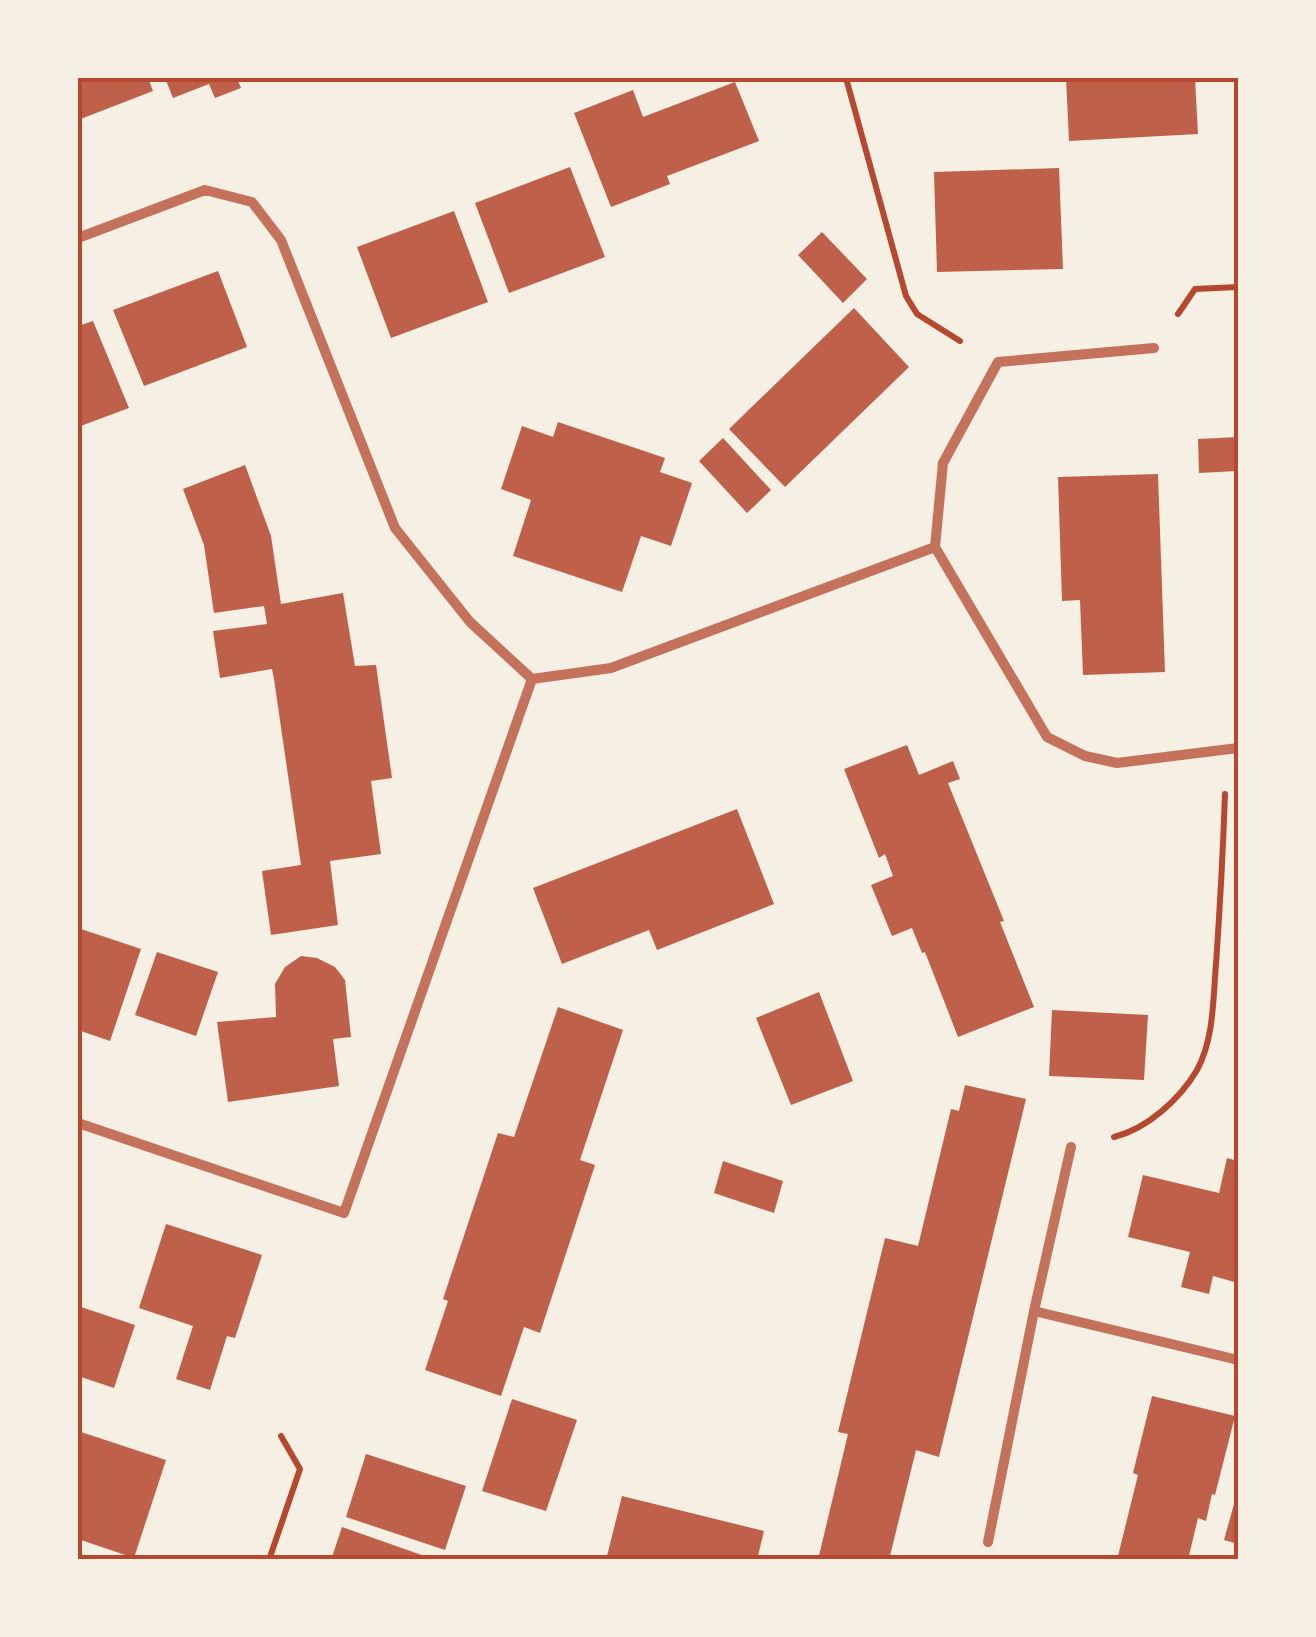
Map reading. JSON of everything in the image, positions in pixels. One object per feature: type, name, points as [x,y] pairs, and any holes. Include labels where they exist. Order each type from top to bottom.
[{"type":"street","points":[[78,238],[205,190],[252,202],[281,240],[395,528],[470,622],[532,679]]},
{"type":"street","points":[[1154,348],[998,362],[943,463],[935,546],[1047,737],[1085,756],[1117,763],[1232,748]]},
{"type":"street","points":[[532,679],[611,668],[935,546]]},
{"type":"street","points":[[78,1123],[344,1213],[532,679]]},
{"type":"street","points":[[988,1542],[1071,1147]]},
{"type":"street","points":[[1034,1311],[1238,1360]]},
{"type":"path","points":[[846,78],[906,296],[916,314],[998,362]]},
{"type":"path","points":[[1154,348],[1195,289],[1238,287]]},
{"type":"path","points":[[1071,1147],[1126,1134],[1143,1125],[1181,1092],[1198,1068],[1210,1036],[1232,748]]},
{"type":"path","points":[[269,1560],[300,1469],[281,1436]]},
{"type":"building","points":[[78,78],[148,78],[153,91],[78,120]]},
{"type":"building","points":[[165,78],[237,78],[241,88],[215,98],[209,84],[173,98]]},
{"type":"building","points":[[1066,78],[1195,78],[1198,134],[1069,141]]},
{"type":"building","points":[[735,82],[759,141],[667,176],[670,184],[611,207],[574,113],[633,90],[643,117]]},
{"type":"building","points":[[570,167],[605,257],[509,293],[475,203]]},
{"type":"building","points":[[1059,168],[1063,269],[937,272],[934,172]]},
{"type":"building","points":[[454,211],[488,302],[391,338],[357,247]]},
{"type":"building","points":[[822,232],[867,279],[843,303],[798,255]]},
{"type":"building","points":[[218,271],[247,347],[144,386],[113,310]]},
{"type":"building","points":[[854,308],[909,367],[785,487],[729,429]]},
{"type":"building","points":[[93,321],[129,408],[78,427],[78,326]]},
{"type":"building","points":[[558,422],[665,458],[660,472],[692,483],[671,546],[641,536],[622,592],[513,556],[531,500],[501,489],[522,426],[553,437]]},
{"type":"building","points":[[1238,437],[1238,471],[1199,473],[1198,439]]},
{"type":"building","points":[[723,438],[771,490],[747,513],[699,461]]},
{"type":"building","points":[[245,465],[271,536],[281,604],[343,593],[355,666],[376,665],[392,778],[371,781],[381,854],[330,861],[338,925],[271,935],[262,871],[301,865],[274,679],[272,669],[220,678],[213,631],[267,624],[264,606],[214,613],[204,545],[183,489]]},
{"type":"building","points":[[1158,474],[1165,672],[1083,675],[1080,600],[1062,601],[1058,477]]},
{"type":"building","points":[[907,745],[919,775],[953,761],[960,779],[948,783],[1034,1007],[958,1037],[912,928],[892,936],[871,885],[893,876],[885,854],[879,858],[844,769]]},
{"type":"building","points":[[737,809],[774,904],[657,950],[649,930],[562,964],[533,888]]},
{"type":"building","points":[[78,928],[141,949],[110,1041],[78,1030]]},
{"type":"building","points":[[157,952],[218,972],[196,1036],[135,1015]]},
{"type":"building","points":[[301,956],[317,958],[335,967],[345,980],[351,1037],[333,1039],[339,1086],[228,1102],[217,1022],[276,1017],[275,984],[285,967]]},
{"type":"building","points":[[819,992],[853,1081],[791,1105],[756,1018]]},
{"type":"building","points":[[558,1007],[623,1030],[580,1160],[595,1165],[540,1333],[524,1327],[501,1396],[425,1370],[448,1301],[443,1299],[498,1133],[514,1137]]},
{"type":"building","points":[[1052,1010],[1148,1015],[1144,1080],[1049,1076]]},
{"type":"building","points":[[965,1085],[1026,1099],[939,1457],[916,1450],[889,1560],[818,1560],[848,1434],[838,1432],[885,1238],[918,1246],[951,1109],[959,1111]]},
{"type":"building","points":[[1227,1158],[1238,1161],[1238,1283],[1213,1276],[1209,1294],[1181,1287],[1190,1252],[1128,1237],[1143,1175],[1219,1193]]},
{"type":"building","points":[[723,1161],[783,1181],[774,1213],[714,1193]]},
{"type":"building","points":[[166,1224],[262,1255],[235,1338],[227,1336],[210,1390],[176,1379],[193,1326],[139,1308]]},
{"type":"building","points":[[78,1306],[135,1325],[114,1388],[78,1376]]},
{"type":"building","points":[[1152,1396],[1235,1416],[1215,1495],[1212,1494],[1206,1521],[1198,1518],[1188,1560],[1117,1560]]},
{"type":"building","points":[[512,1399],[577,1420],[546,1511],[482,1491]]},
{"type":"building","points":[[78,1431],[166,1460],[134,1558],[78,1539]]},
{"type":"building","points":[[366,1454],[466,1486],[445,1550],[346,1517]]},
{"type":"building","points":[[622,1496],[764,1531],[757,1560],[606,1560]]},
{"type":"building","points":[[1234,1504],[1238,1505],[1238,1544],[1224,1540]]},
{"type":"building","points":[[342,1527],[433,1559],[433,1560],[331,1560]]}]
